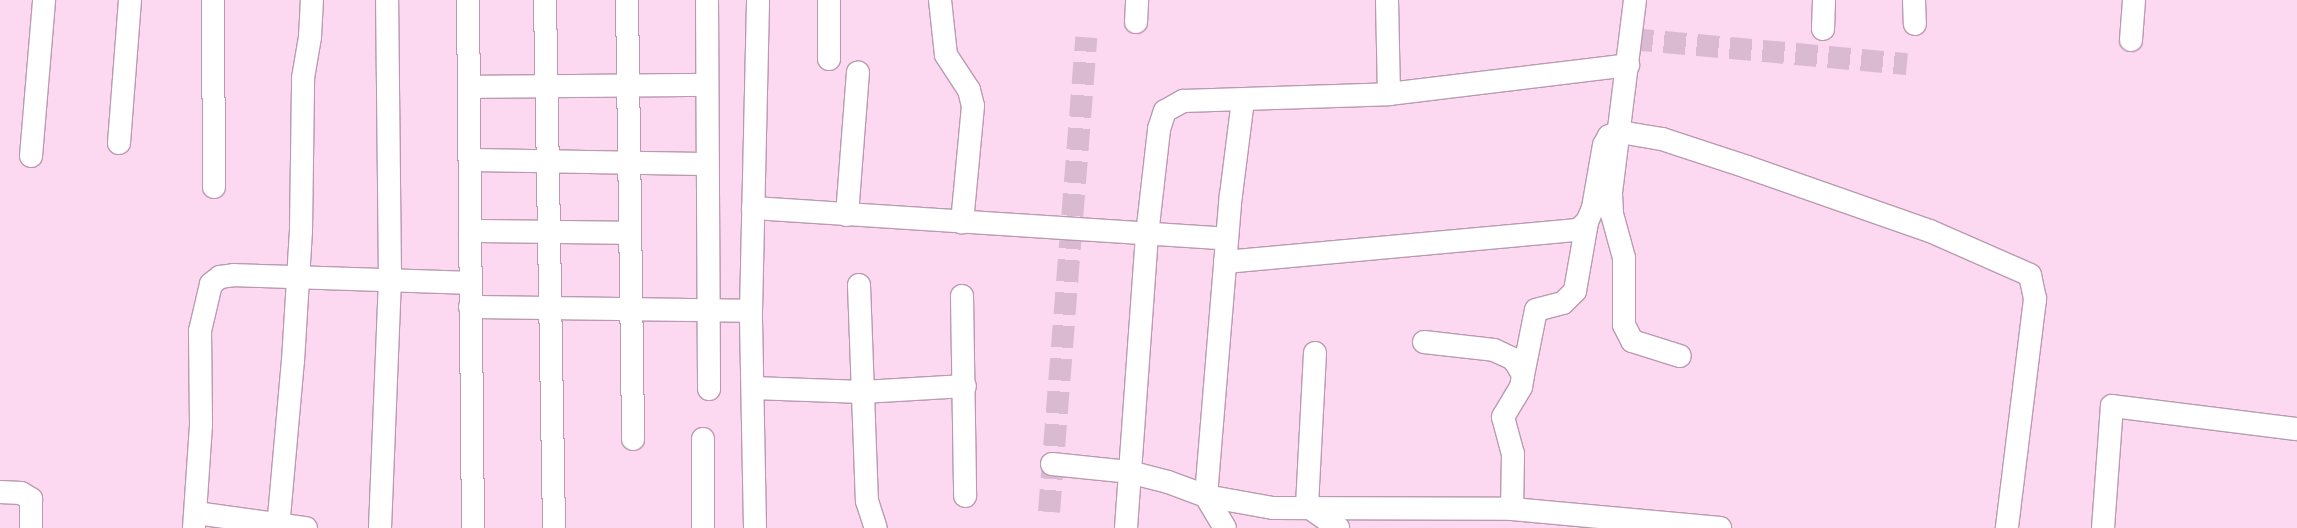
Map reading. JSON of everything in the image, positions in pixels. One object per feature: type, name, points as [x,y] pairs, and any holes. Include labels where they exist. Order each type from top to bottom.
[{"type":"street","points":[[31,156],[44,0]]},
{"type":"street","points":[[119,143],[130,0]]},
{"type":"street","points":[[213,0],[214,187]]},
{"type":"street","points":[[278,526],[287,448],[301,222],[303,78],[310,37],[312,0]]},
{"type":"street","points":[[380,528],[390,278],[387,0]]},
{"type":"street","points":[[468,0],[473,528]]},
{"type":"street","points":[[545,0],[550,162],[554,528]]},
{"type":"street","points":[[627,0],[630,161],[629,233],[633,309],[633,439]]},
{"type":"street","points":[[707,0],[706,164],[710,388]]},
{"type":"street","points":[[756,528],[751,311],[758,0]]},
{"type":"street","points":[[829,0],[829,59]]},
{"type":"street","points":[[940,0],[946,55],[969,90],[973,106],[962,222]]},
{"type":"street","points":[[1136,22],[1137,0]]},
{"type":"street","points":[[1387,0],[1388,94]]},
{"type":"street","points":[[1635,0],[1611,194],[1624,258],[1624,325],[1632,341],[1680,356]]},
{"type":"street","points":[[1823,29],[1824,0]]},
{"type":"street","points":[[1914,0],[1915,24]]},
{"type":"street","points":[[2132,40],[2134,0]]},
{"type":"street","points":[[1126,528],[1147,235],[1159,129],[1165,111],[1183,101],[1388,94],[1628,65]]},
{"type":"street","points":[[846,215],[858,72]]},
{"type":"street","points":[[469,87],[706,85]]},
{"type":"street","points":[[1225,528],[1206,496],[1225,262],[1243,100]]},
{"type":"street","points":[[1512,510],[1512,454],[1503,417],[1518,395],[1536,310],[1563,303],[1574,291],[1604,145],[1609,136],[1620,132],[1662,139],[1842,200],[1930,231],[2030,275],[2035,299],[2007,528]]},
{"type":"street","points":[[470,160],[630,161],[706,164]]},
{"type":"street","points":[[753,208],[1228,239]]},
{"type":"street","points":[[1225,262],[1578,230],[1588,222]]},
{"type":"street","points":[[470,231],[629,233]]},
{"type":"street","points":[[306,528],[195,521],[201,425],[200,331],[206,295],[211,284],[220,278],[297,275],[470,283]]},
{"type":"street","points":[[859,285],[867,501],[876,528]]},
{"type":"street","points":[[962,296],[965,386],[965,496]]},
{"type":"street","points":[[470,306],[552,309],[751,311]]},
{"type":"street","points":[[1424,342],[1494,350],[1512,359],[1523,375]]},
{"type":"street","points":[[1307,506],[1315,353]]},
{"type":"street","points":[[753,388],[863,392],[965,386]]},
{"type":"street","points":[[2103,528],[2112,406],[2297,429]]},
{"type":"street","points":[[703,439],[703,528]]},
{"type":"street","points":[[1052,464],[1129,472],[1168,482],[1206,496],[1273,508],[1307,506],[1512,510],[1720,528]]},
{"type":"street","points":[[0,492],[21,493],[30,499],[31,528]]},
{"type":"street","points":[[1307,506],[1338,528]]},
{"type":"tunnel","points":[[1049,512],[1086,37]]},
{"type":"tunnel","points":[[1631,39],[1907,64]]}]
